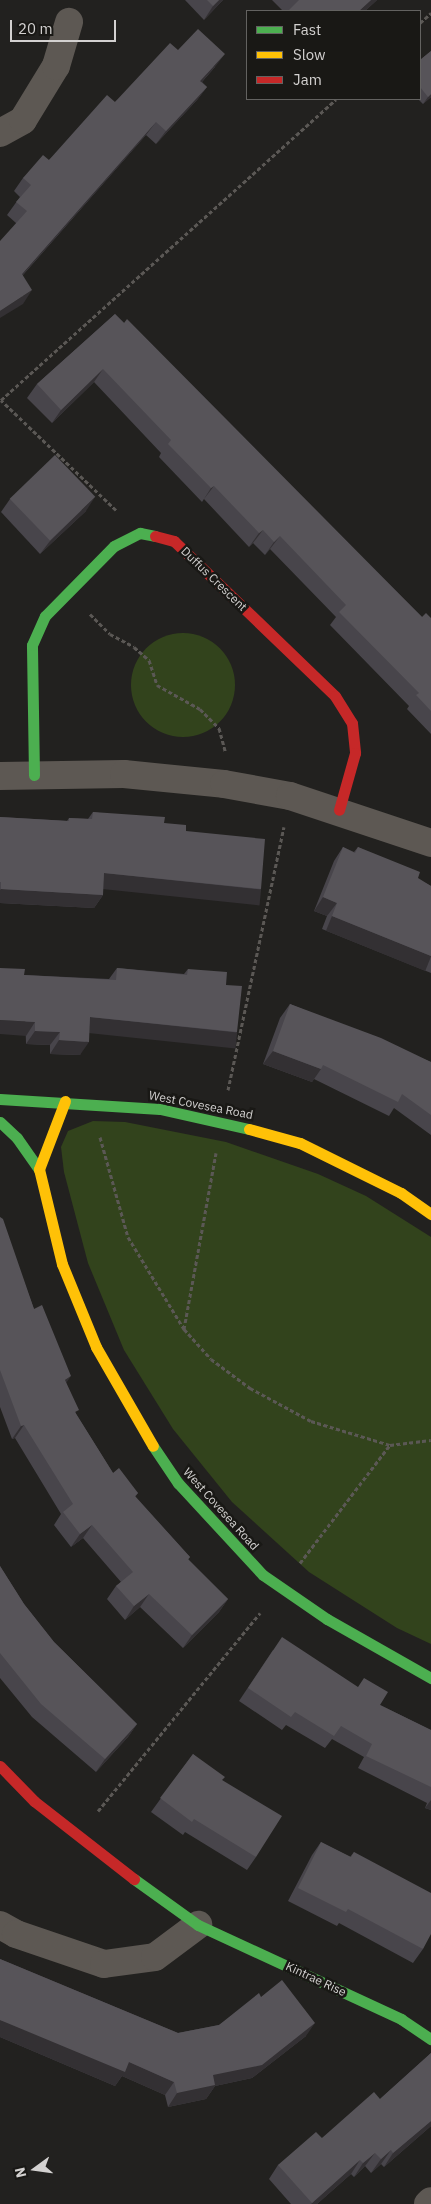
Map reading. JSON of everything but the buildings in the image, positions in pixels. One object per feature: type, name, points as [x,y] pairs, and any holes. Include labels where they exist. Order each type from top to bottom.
[{"type":"street","points":[[0,132],[23,120],[56,66],[69,22]]},
{"type":"street","points":[[34,775],[32,645],[45,616],[114,546],[140,533]]},
{"type":"street","name":"Duffus Crescent","points":[[140,533],[174,541],[335,696],[352,723],[354,753],[340,810]]},
{"type":"street","points":[[0,776],[124,774],[224,784],[290,796],[340,810],[431,843]]},
{"type":"street","name":"West Covesea Road","points":[[0,1099],[65,1101],[160,1109],[222,1121],[300,1143],[401,1193],[431,1214]]},
{"type":"street","points":[[39,1169],[65,1101]]},
{"type":"street","name":"West Covesea Road","points":[[0,1122],[17,1138],[39,1169],[62,1264],[96,1347],[138,1424],[178,1484],[263,1575],[326,1619],[431,1678]]},
{"type":"street","name":"Kintrae Rise","points":[[0,1766],[77,1837],[198,1925],[401,2019],[431,2039]]},
{"type":"street","points":[[0,1925],[16,1934],[104,1964],[155,1957],[198,1925]]},
{"type":"street","points":[[428,2204],[431,2201]]},
{"type":"path","points":[[421,22],[431,13]]},
{"type":"path","points":[[140,533],[1,400],[335,100]]},
{"type":"path","points":[[69,592],[110,634],[134,648],[149,660],[157,685],[200,709],[219,728],[226,755],[224,784]]},
{"type":"path","points":[[184,1329],[222,1121],[290,796]]},
{"type":"path","points":[[98,1104],[100,1136],[128,1237],[184,1329],[211,1359],[250,1388],[311,1421],[390,1445],[431,1440]]},
{"type":"path","points":[[77,1837],[281,1588],[390,1445]]},
{"type":"green space","points":[[183,633],[203,637],[220,648],[231,665],[235,685],[231,705],[220,722],[203,733],[183,737],[163,733],[146,722],[135,705],[131,685],[135,665],[146,648],[163,637]]},
{"type":"green space","points":[[93,1121],[125,1122],[226,1142],[318,1174],[366,1196],[431,1237],[431,1644],[397,1628],[309,1572],[232,1502],[173,1429],[124,1350],[88,1263],[64,1172],[61,1147],[68,1131]]},
{"type":"traffic: fast","points":[[34,775],[32,645],[45,616],[114,546],[140,533],[155,536]]},
{"type":"traffic: fast","points":[[0,1099],[160,1109],[249,1129]]},
{"type":"traffic: fast","points":[[0,1122],[17,1138],[39,1169]]},
{"type":"traffic: fast","points":[[153,1446],[178,1483],[263,1575],[327,1619],[431,1678]]},
{"type":"traffic: fast","points":[[134,1879],[198,1925],[401,2019],[431,2039]]},
{"type":"traffic: slow","points":[[65,1101],[39,1169],[62,1264],[96,1347],[153,1446]]},
{"type":"traffic: slow","points":[[249,1129],[300,1143],[401,1193],[431,1214]]},
{"type":"traffic: jam","points":[[155,536],[174,541],[335,696],[352,723],[355,753],[339,810]]},
{"type":"traffic: jam","points":[[0,1766],[34,1801],[134,1879]]}]
